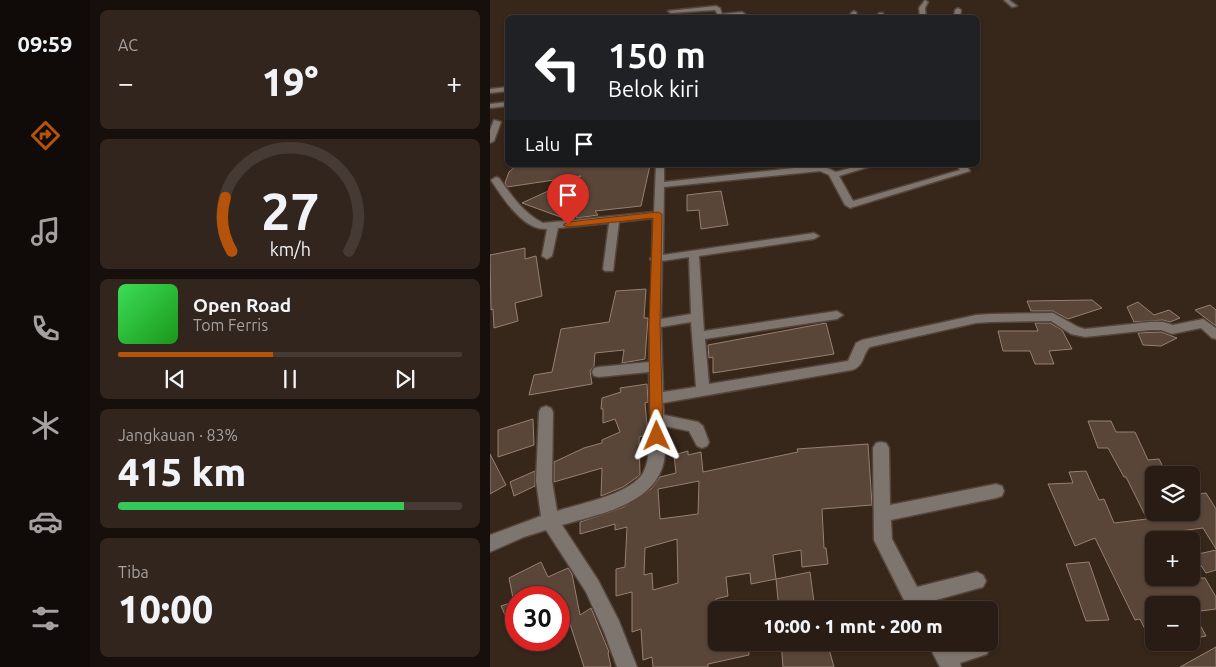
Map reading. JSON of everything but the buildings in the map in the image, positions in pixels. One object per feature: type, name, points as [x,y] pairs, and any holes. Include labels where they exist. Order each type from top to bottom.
[{"type":"street","points":[[1006,0],[1014,6]]},
{"type":"street","points":[[923,15],[922,8],[925,2]]},
{"type":"street","points":[[667,15],[676,5]]},
{"type":"street","points":[[671,11],[716,8],[720,15]]},
{"type":"street","points":[[957,15],[958,10]]},
{"type":"street","points":[[731,15],[742,14]]},
{"type":"street","points":[[490,91],[505,89]]},
{"type":"street","points":[[490,106],[505,104]]},
{"type":"street","points":[[490,141],[494,123]]},
{"type":"street","points":[[490,544],[521,530],[624,496],[645,483],[655,466],[657,454],[654,324],[660,167]]},
{"type":"street","points":[[834,175],[864,167]]},
{"type":"street","points":[[659,185],[821,168],[834,175],[850,205],[966,171],[963,167]]},
{"type":"street","points":[[496,180],[506,196],[535,223],[542,226],[658,214]]},
{"type":"street","points":[[608,269],[614,220]]},
{"type":"street","points":[[546,256],[553,226]]},
{"type":"street","points":[[656,259],[814,236]]},
{"type":"street","points":[[694,254],[696,317],[703,390]]},
{"type":"street","points":[[698,336],[837,314]]},
{"type":"street","points":[[654,324],[696,317]]},
{"type":"street","points":[[656,399],[852,365],[857,360],[861,346],[866,343],[976,319],[1053,317],[1075,331],[1085,333],[1150,326],[1163,326],[1172,330],[1203,323],[1216,334]]},
{"type":"street","points":[[599,372],[654,366]]},
{"type":"street","points":[[546,412],[544,481],[550,521],[592,586],[612,628],[626,667]]},
{"type":"street","points":[[656,418],[693,426],[698,430],[702,442]]},
{"type":"street","points":[[881,448],[883,540],[915,601]]},
{"type":"street","points":[[882,514],[996,491]]},
{"type":"street","points":[[922,601],[977,581]]},
{"type":"street","points":[[945,656],[964,651]]},
{"type":"route","points":[[568,225],[658,214],[654,324],[657,436]]}]
